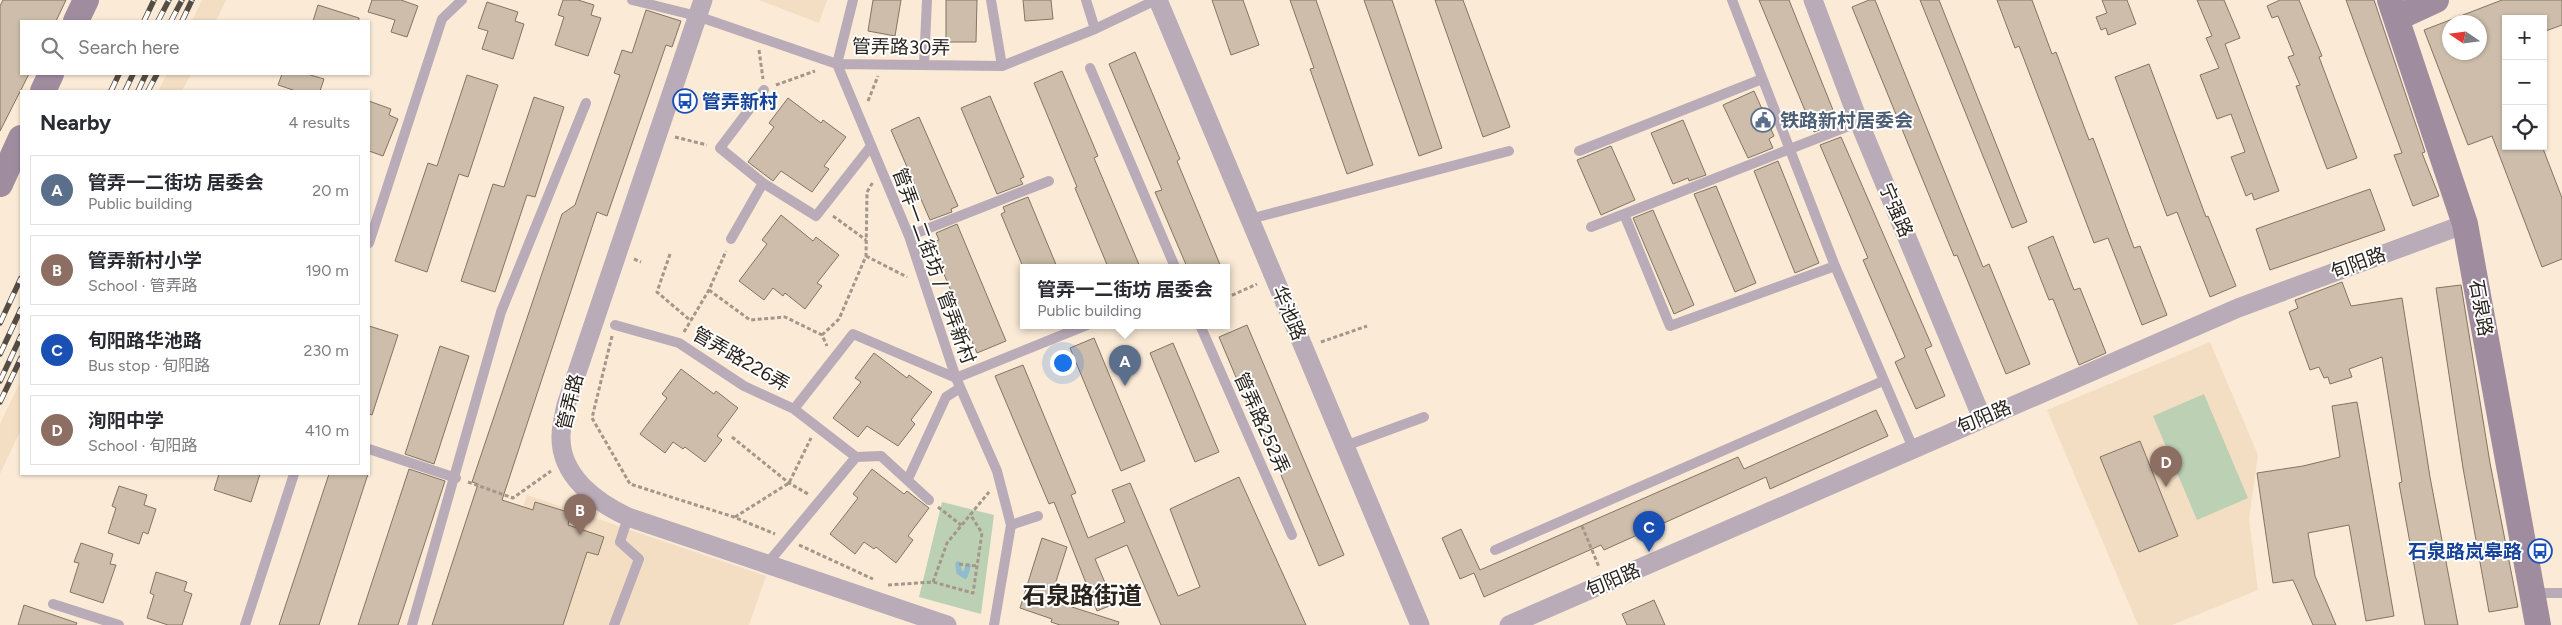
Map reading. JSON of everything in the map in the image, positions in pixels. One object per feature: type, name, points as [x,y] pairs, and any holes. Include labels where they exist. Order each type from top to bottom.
[{"type":"street","points":[[76,20],[86,0]]},
{"type":"street","name":"华池路","points":[[1157,0],[1420,625]]},
{"type":"street","name":"宁强路","points":[[1813,0],[1859,122],[1982,418]]},
{"type":"street","points":[[2394,9],[2436,0]]},
{"type":"street","name":"管弄路","points":[[700,8],[566,405],[561,437],[565,461],[582,486],[604,506],[628,517],[946,625]]},
{"type":"street","name":"石泉路","points":[[2394,9],[2465,224],[2538,625]]},
{"type":"street","points":[[43,90],[51,75]]},
{"type":"street","points":[[0,184],[20,140]]},
{"type":"street","name":"旬阳路","points":[[1509,625],[2238,308],[2465,224]]},
{"type":"lane","points":[[370,240],[442,19],[462,0]]},
{"type":"lane","points":[[632,0],[700,8],[757,36],[837,64]]},
{"type":"lane","name":"管弄路30弄","points":[[853,0],[837,64],[1002,66],[1094,29],[1157,0]]},
{"type":"lane","points":[[924,65],[927,0]]},
{"type":"lane","points":[[991,0],[1002,66]]},
{"type":"lane","points":[[1086,0],[1094,29]]},
{"type":"lane","points":[[1732,0],[1836,266],[1883,381],[1913,448]]},
{"type":"lane","name":"管弄一二街坊 / 管弄新村","points":[[837,64],[909,236],[958,383],[1000,480],[1011,525],[994,625]]},
{"type":"lane","points":[[1090,68],[1174,264]]},
{"type":"lane","points":[[1579,151],[1762,79]]},
{"type":"lane","points":[[764,90],[720,148],[763,183],[816,216],[871,146]]},
{"type":"lane","points":[[412,625],[456,478],[501,312],[586,102]]},
{"type":"lane","points":[[1591,227],[1859,122]]},
{"type":"lane","points":[[1250,220],[1509,151]]},
{"type":"lane","points":[[909,236],[1049,181]]},
{"type":"lane","points":[[731,239],[763,183]]},
{"type":"lane","points":[[1624,214],[1670,326],[1836,266]]},
{"type":"lane","name":"管弄路226弄","points":[[615,325],[679,342],[744,386],[794,409],[853,334],[958,383]]},
{"type":"lane","points":[[908,479],[946,397],[958,383],[1078,329]]},
{"type":"lane","name":"管弄路252弄","points":[[1202,329],[1292,535]]},
{"type":"lane","points":[[1495,550],[1883,381]]},
{"type":"lane","points":[[794,409],[856,457],[881,456],[929,500]]},
{"type":"lane","points":[[1345,446],[1424,417]]},
{"type":"lane","points":[[370,449],[456,478]]},
{"type":"lane","points":[[767,564],[856,457]]},
{"type":"lane","points":[[245,625],[294,475]]},
{"type":"lane","points":[[1011,525],[1038,516]]},
{"type":"lane","points":[[614,625],[639,559],[620,542],[628,517]]},
{"type":"lane","points":[[2532,593],[2562,593]]},
{"type":"lane","points":[[53,604],[119,625]]},
{"type":"path","points":[[757,36],[764,90],[837,64]]},
{"type":"path","points":[[860,120],[883,65]]},
{"type":"path","points":[[658,132],[720,148]]},
{"type":"path","points":[[822,335],[840,320],[866,256],[867,192],[881,169]]},
{"type":"path","points":[[823,208],[867,240]]},
{"type":"path","points":[[679,342],[708,290],[731,239]]},
{"type":"path","points":[[670,254],[657,292],[691,321]]},
{"type":"path","points":[[866,256],[926,287]]},
{"type":"path","points":[[1230,296],[1274,276]]},
{"type":"path","points":[[708,290],[750,320],[785,317],[822,335],[833,360]]},
{"type":"path","points":[[615,325],[592,418],[630,484],[734,517],[878,581]]},
{"type":"path","points":[[1303,348],[1367,326]]},
{"type":"path","points":[[734,517],[789,483],[817,426]]},
{"type":"path","points":[[732,437],[789,483],[819,501]]},
{"type":"path","points":[[456,478],[513,498],[565,461]]},
{"type":"path","points":[[934,582],[947,543],[1000,480]]},
{"type":"path","points":[[929,500],[961,525]]},
{"type":"path","points":[[886,585],[934,582],[973,593],[982,533],[970,514]]},
{"type":"path","points":[[1578,515],[1606,584]]},
{"type":"path","points":[[959,564],[977,566]]},
{"type":"shaded area","points":[[202,0],[226,0],[216,20],[192,20]]},
{"type":"shaded area","points":[[759,0],[827,0],[819,23]]},
{"type":"shaded area","points":[[166,75],[190,75],[183,90],[159,90]]},
{"type":"shaded area","points":[[2210,342],[2258,455],[2249,519],[2258,590],[2172,625],[2138,625],[2047,410]]},
{"type":"shaded area","points":[[20,382],[20,431],[0,474],[0,424]]},
{"type":"shaded area","points":[[527,495],[766,576],[749,625],[483,625]]},
{"type":"green space","points":[[2204,394],[2248,498],[2197,520],[2153,416]]},
{"type":"green space","points":[[942,502],[994,515],[981,614],[919,597]]},
{"type":"building","points":[[3,0],[66,0],[56,20],[20,20],[20,75],[28,75],[0,131],[0,6]]},
{"type":"building","points":[[372,0],[401,0],[418,6],[407,37],[391,32],[395,20],[368,12]]},
{"type":"building","points":[[563,0],[578,0],[594,5],[591,15],[601,18],[588,56],[555,45],[564,17],[558,15]]},
{"type":"building","points":[[873,0],[901,0],[895,36],[868,31]]},
{"type":"building","points":[[946,0],[977,0],[976,42],[946,42]]},
{"type":"building","points":[[1023,0],[1051,0],[1053,19],[1025,21]]},
{"type":"building","points":[[1212,0],[1243,0],[1259,45],[1231,55]]},
{"type":"building","points":[[1290,0],[1316,0],[1373,165],[1347,174],[1310,69],[1314,68]]},
{"type":"building","points":[[1364,0],[1392,0],[1442,148],[1419,156]]},
{"type":"building","points":[[1435,0],[1463,0],[1510,127],[1483,137]]},
{"type":"building","points":[[1759,0],[1789,0],[1833,110],[1830,111],[1835,124],[1814,132]]},
{"type":"building","points":[[1869,0],[1875,0],[1983,267],[1989,264],[2030,364],[2006,374],[1957,255],[1954,256],[1852,7]]},
{"type":"building","points":[[1920,0],[1939,0],[2027,222],[2012,228]]},
{"type":"building","points":[[1997,0],[2032,0],[2052,54],[2056,52],[2089,140],[2093,138],[2134,248],[2140,246],[2167,315],[2142,325],[2108,238],[2094,243],[2019,46],[2015,48]]},
{"type":"building","points":[[2102,0],[2127,0],[2136,24],[2108,35],[2106,28],[2101,30],[2096,17],[2107,13]]},
{"type":"building","points":[[2197,0],[2224,0],[2240,38],[2225,44],[2279,191],[2254,200],[2252,193],[2246,196],[2231,157],[2245,152],[2231,114],[2217,119],[2200,75],[2219,68],[2206,38],[2212,36]]},
{"type":"building","points":[[2280,0],[2299,0],[2322,56],[2319,57],[2357,158],[2327,169],[2296,86],[2300,85],[2288,57],[2294,55],[2278,16],[2272,18],[2267,6]]},
{"type":"building","points":[[2346,0],[2374,0],[2425,152],[2422,153],[2439,196],[2413,206],[2394,155],[2402,153]]},
{"type":"building","points":[[2502,0],[2562,0],[2562,25],[2547,31],[2547,15],[2502,15],[2502,150],[2544,150],[2562,198],[2562,259],[2542,267],[2492,136],[2468,145],[2424,30],[2442,23],[2442,60],[2487,60],[2487,15],[2463,15]]},
{"type":"building","points":[[487,2],[518,12],[515,21],[524,24],[513,59],[482,49],[488,31],[478,28]]},
{"type":"building","points":[[318,5],[359,18],[359,20],[313,20]]},
{"type":"building","points":[[646,10],[681,21],[672,47],[666,45],[607,216],[597,212],[502,500],[533,510],[535,502],[571,513],[568,525],[604,537],[598,555],[587,552],[563,625],[432,625],[478,484],[472,482],[562,214],[575,205],[620,75],[614,73],[622,50],[632,53]]},
{"type":"building","points":[[1135,52],[1180,159],[1177,161],[1220,264],[1186,264],[1155,192],[1162,190],[1109,64]]},
{"type":"building","points":[[2149,64],[2206,217],[2208,216],[2236,286],[2210,297],[2177,212],[2167,216],[2115,77]]},
{"type":"building","points":[[1062,71],[1098,156],[1094,158],[1139,264],[1107,264],[1034,83]]},
{"type":"building","points":[[282,75],[310,75],[324,79],[320,90],[293,90],[278,85]]},
{"type":"building","points":[[467,75],[498,85],[468,177],[459,174],[427,272],[395,261],[428,163],[437,166]]},
{"type":"building","points":[[1754,91],[1774,136],[1769,139],[1773,148],[1748,158],[1723,105]]},
{"type":"building","points":[[990,96],[1024,177],[1020,179],[1023,184],[997,194],[961,108]]},
{"type":"building","points":[[534,97],[564,107],[535,197],[527,195],[495,292],[461,281],[493,184],[504,187]]},
{"type":"building","points":[[788,98],[821,123],[823,120],[846,137],[824,166],[829,169],[812,192],[781,171],[773,181],[748,162],[774,127],[769,123]]},
{"type":"building","points":[[370,101],[391,109],[389,115],[398,119],[383,156],[370,151]]},
{"type":"building","points":[[919,117],[958,206],[951,209],[952,212],[930,220],[891,130]]},
{"type":"building","points":[[1683,120],[1706,175],[1689,181],[1688,178],[1673,184],[1651,133]]},
{"type":"building","points":[[1841,137],[1932,346],[1925,349],[1945,396],[1916,409],[1895,362],[1905,357],[1863,260],[1868,258],[1820,145]]},
{"type":"building","points":[[1611,146],[1635,200],[1601,215],[1577,160]]},
{"type":"building","points":[[1778,161],[1819,263],[1795,273],[1754,171]]},
{"type":"building","points":[[1716,186],[1756,283],[1735,292],[1694,194]]},
{"type":"building","points":[[2370,189],[2385,230],[2270,270],[2256,229]]},
{"type":"building","points":[[1028,197],[1056,264],[1022,264],[1001,214],[1005,212],[1003,207]]},
{"type":"building","points":[[1653,210],[1694,305],[1674,314],[1633,218]]},
{"type":"building","points":[[781,215],[813,241],[816,237],[839,255],[817,283],[822,286],[805,309],[785,293],[783,296],[773,288],[764,300],[739,281],[767,244],[762,240]]},
{"type":"building","points":[[957,224],[1006,341],[977,353],[931,243],[939,240],[936,233]]},
{"type":"building","points":[[2053,236],[2074,290],[2080,288],[2106,353],[2079,365],[2053,299],[2049,300],[2028,247]]},
{"type":"building","points":[[2342,282],[2351,306],[2402,298],[2430,477],[2458,625],[2425,625],[2399,483],[2402,482],[2382,357],[2349,369],[2352,377],[2330,384],[2328,377],[2324,378],[2319,367],[2310,370],[2289,312],[2298,308],[2295,300]]},
{"type":"building","points":[[2461,285],[2490,463],[2518,607],[2489,612],[2463,468],[2436,288]]},
{"type":"building","points":[[1247,325],[1344,555],[1319,566],[1266,439],[1263,441],[1219,337]]},
{"type":"building","points":[[370,326],[398,335],[372,415],[370,414]]},
{"type":"building","points":[[1094,338],[1145,461],[1121,471],[1070,348]]},
{"type":"building","points":[[1173,343],[1219,452],[1195,462],[1150,353]]},
{"type":"building","points":[[440,346],[469,356],[434,464],[405,454]]},
{"type":"building","points":[[874,353],[907,378],[909,375],[932,392],[911,420],[915,424],[898,446],[867,426],[858,437],[833,418],[861,382],[855,378]]},
{"type":"building","points":[[1023,365],[1076,493],[1071,495],[1088,538],[1125,522],[1112,490],[1130,483],[1178,596],[1200,587],[1170,509],[1239,477],[1306,625],[1161,625],[1127,545],[1095,559],[1114,604],[1097,611],[1054,502],[1049,504],[995,376]]},
{"type":"building","points":[[681,369],[714,394],[716,391],[738,408],[717,436],[722,440],[705,462],[685,447],[683,449],[673,442],[665,453],[640,434],[667,398],[662,394]]},
{"type":"building","points":[[2357,402],[2394,616],[2366,621],[2349,525],[2308,533],[2315,576],[2336,625],[2313,625],[2293,580],[2273,583],[2257,473],[2303,466],[2340,457],[2332,406]]},
{"type":"building","points":[[1876,410],[1888,436],[1770,489],[1766,477],[1604,550],[1601,545],[1484,597],[1474,573],[1460,579],[1442,538],[1461,529],[1480,570],[1738,457],[1744,469]]},
{"type":"building","points":[[2140,441],[2178,536],[2139,552],[2100,457]]},
{"type":"building","points":[[409,469],[445,481],[398,625],[358,625]]},
{"type":"building","points":[[872,469],[904,494],[907,491],[929,508],[908,536],[913,540],[896,563],[876,547],[874,549],[864,542],[855,554],[830,534],[858,498],[853,494]]},
{"type":"building","points":[[219,475],[260,475],[251,502],[214,490]]},
{"type":"building","points":[[329,475],[368,475],[319,625],[279,625]]},
{"type":"building","points":[[119,486],[147,495],[144,505],[156,509],[148,534],[143,532],[139,544],[108,533],[116,508],[112,506]]},
{"type":"building","points":[[1042,538],[1067,547],[1050,600],[1119,622],[1118,625],[1060,625],[1051,622],[1052,619],[1020,608]]},
{"type":"building","points":[[81,543],[113,554],[110,564],[116,565],[103,603],[70,592],[79,563],[74,562]]},
{"type":"building","points":[[156,572],[187,582],[184,591],[192,594],[182,625],[168,625],[147,618],[154,595],[150,593]]},
{"type":"building","points":[[1654,600],[1665,625],[1627,625],[1622,614]]},
{"type":"building","points":[[24,605],[77,623],[76,625],[18,625]]},
{"type":"waterway","points":[[958,564],[959,572],[965,576],[968,566]]},
{"type":"railway","points":[[144,20],[154,0]]},
{"type":"railway","points":[[159,20],[169,0]]},
{"type":"railway","points":[[172,20],[182,0]]},
{"type":"railway","points":[[182,20],[192,0]]},
{"type":"railway","points":[[111,90],[119,75]]},
{"type":"railway","points":[[125,90],[133,75]]},
{"type":"railway","points":[[138,90],[146,75]]},
{"type":"railway","points":[[149,90],[156,75]]},
{"type":"railway","points":[[0,323],[20,280]]},
{"type":"railway","points":[[0,354],[20,311]]},
{"type":"railway","points":[[0,381],[20,338]]},
{"type":"railway","points":[[0,402],[20,360]]},
{"type":"place","name":"管弄新村","points":[[685,101]]},
{"type":"place","name":"铁路新村居委会","points":[[1763,120]]},
{"type":"place","name":"管弄一二街坊 居委会","points":[[1125,386]]},
{"type":"place","name":"洵阳中学","points":[[2166,487]]},
{"type":"place","name":"管弄新村小学","points":[[580,535]]},
{"type":"place","name":"石泉路岚皋路","points":[[2540,551]]},
{"type":"place","name":"旬阳路华池路","points":[[1649,552]]},
{"type":"district","name":"石泉路街道","points":[[1082,595]]}]
